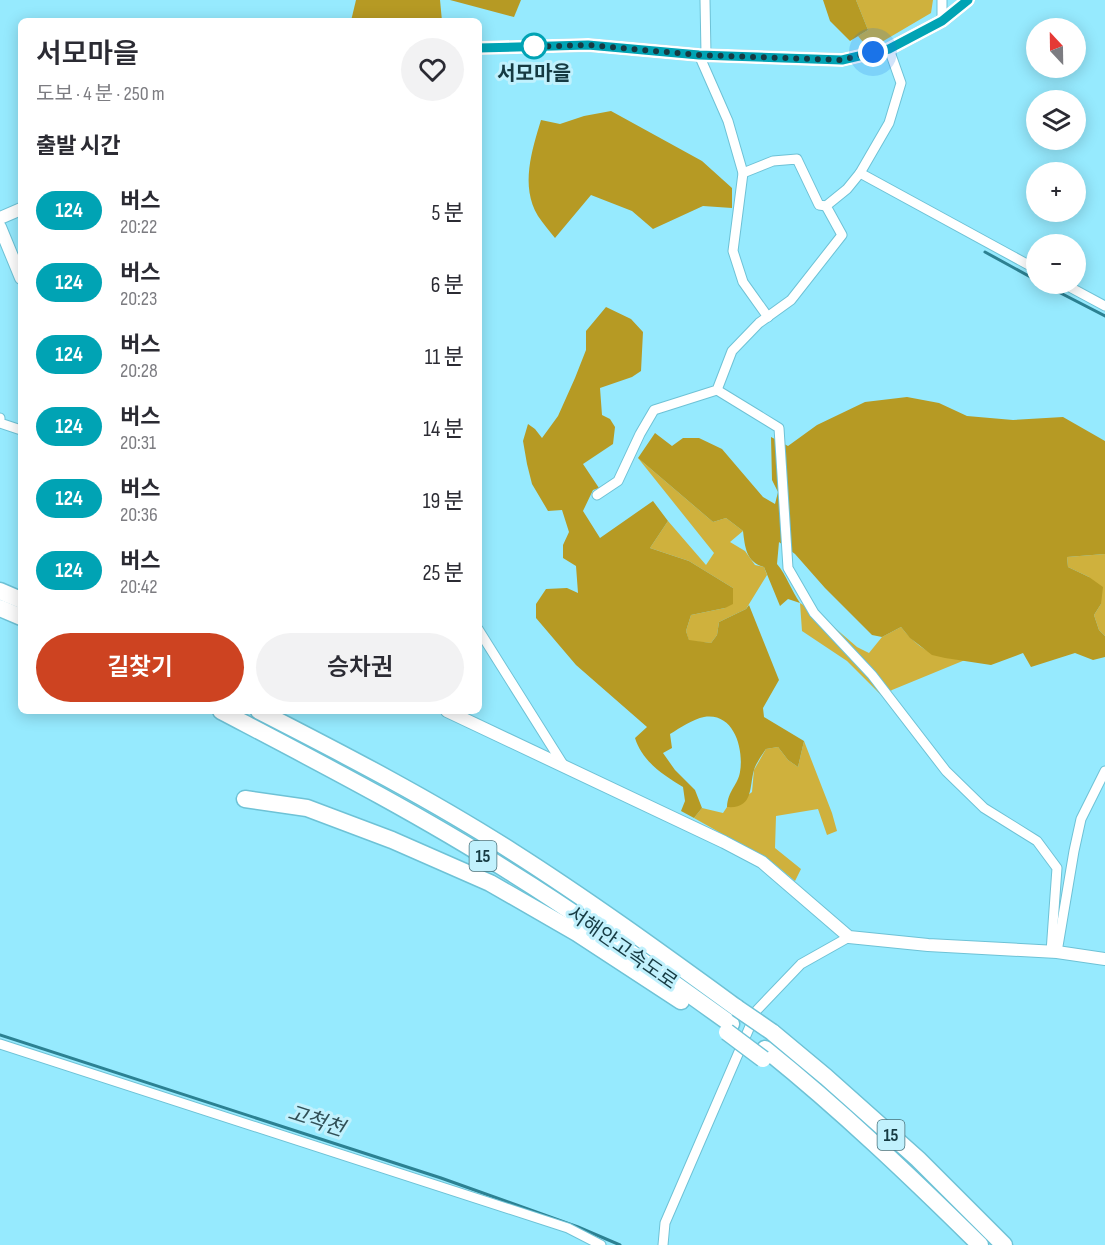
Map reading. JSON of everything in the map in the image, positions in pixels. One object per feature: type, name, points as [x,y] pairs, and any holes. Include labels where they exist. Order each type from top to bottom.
[{"type":"highway","points":[[0,591],[18,599]]},
{"type":"highway","points":[[0,608],[18,616]]},
{"type":"highway","name":"서해안고속도로","points":[[227,714],[355,781],[510,871],[732,1021],[772,1032],[918,1159],[1004,1245]]},
{"type":"highway","name":"서해안고속도로","points":[[265,714],[364,764],[513,852],[634,934],[732,1021]]},
{"type":"highway","points":[[245,799],[307,808],[392,840],[490,883],[732,1021]]},
{"type":"highway","name":"15","points":[[732,1021],[764,1054],[821,1096],[912,1178],[980,1245]]},
{"type":"street","points":[[705,0],[702,54],[728,121],[743,172],[733,251],[743,282],[768,317]]},
{"type":"street","points":[[942,0],[942,21]]},
{"type":"street","points":[[482,48],[588,45],[702,54],[842,60],[889,49],[942,21],[968,0]]},
{"type":"street","points":[[743,172],[773,161],[797,159],[819,205],[826,206],[847,189],[860,173],[889,123],[901,84],[889,49]]},
{"type":"street","points":[[860,173],[1026,264]]},
{"type":"street","points":[[717,390],[732,351],[759,323],[791,300],[842,235],[826,206]]},
{"type":"street","points":[[0,218],[18,210]]},
{"type":"street","points":[[0,227],[18,271]]},
{"type":"street","points":[[1083,294],[1105,306]]},
{"type":"street","points":[[597,495],[618,481],[654,410],[717,390]]},
{"type":"street","points":[[717,390],[778,429],[788,568],[814,613],[872,675],[946,771],[984,808],[1037,841],[1057,868],[1054,952]]},
{"type":"street","points":[[0,418],[0,423],[18,429]]},
{"type":"street","points":[[482,635],[564,766]]},
{"type":"street","points":[[453,714],[762,862],[849,937],[928,945],[1054,952],[1105,959]]},
{"type":"street","points":[[1054,952],[1081,819],[1105,771]]},
{"type":"street","points":[[663,1245],[665,1223],[757,1010],[801,964],[849,937]]},
{"type":"street","points":[[0,1044],[568,1228],[601,1245]]},
{"type":"shaded area","points":[[356,0],[440,0],[442,18],[352,18]]},
{"type":"shaded area","points":[[450,0],[521,0],[514,17]]},
{"type":"shaded area","points":[[823,0],[856,0],[868,30],[850,41],[830,21]]},
{"type":"shaded area","points":[[856,0],[933,0],[931,13],[880,43],[867,47],[858,36],[868,30]]},
{"type":"shaded area","points":[[611,111],[702,161],[732,188],[732,208],[703,206],[653,229],[632,211],[591,195],[555,238],[538,216],[530,193],[529,168],[541,120],[560,124],[584,116]]},
{"type":"shaded area","points":[[606,307],[631,319],[643,332],[641,371],[632,377],[600,388],[602,415],[610,419],[615,427],[613,444],[583,464],[599,488],[593,490],[583,511],[600,538],[653,501],[668,521],[650,548],[689,561],[733,588],[733,604],[725,608],[691,615],[686,631],[689,640],[711,643],[717,635],[719,622],[746,609],[749,605],[779,680],[763,708],[764,717],[804,741],[798,767],[788,760],[778,747],[766,749],[755,767],[746,801],[736,807],[727,807],[729,796],[739,777],[741,763],[738,743],[730,726],[723,720],[704,717],[670,734],[672,748],[663,753],[675,770],[695,790],[702,808],[694,818],[681,811],[685,801],[683,787],[654,767],[638,746],[635,738],[647,727],[576,665],[536,618],[536,604],[546,589],[567,588],[578,593],[576,566],[563,558],[563,545],[569,532],[562,510],[548,511],[532,484],[523,441],[528,424],[542,438],[558,416],[586,350],[586,331]]},
{"type":"shaded area","points":[[907,397],[939,403],[967,416],[1013,420],[1063,417],[1105,441],[1105,554],[1067,557],[1068,567],[1103,587],[1101,604],[1094,615],[1099,630],[1105,636],[1105,657],[1093,660],[1075,653],[1031,667],[1023,653],[991,665],[932,655],[910,638],[901,627],[882,637],[872,635],[795,554],[779,542],[777,564],[800,603],[788,599],[780,606],[764,567],[750,558],[743,531],[726,518],[713,522],[638,458],[655,433],[672,446],[683,438],[699,438],[722,449],[763,497],[775,504],[778,492],[772,480],[771,437],[788,446],[817,425],[865,402]]},
{"type":"shaded area","points":[[638,458],[713,522],[726,518],[743,531],[730,542],[745,551],[755,565],[764,567],[767,575],[746,609],[719,622],[717,635],[711,643],[689,641],[686,631],[691,615],[725,608],[733,588],[689,561],[650,548],[668,521],[706,565],[714,553]]},
{"type":"shaded area","points":[[1105,554],[1105,636],[1099,630],[1094,615],[1101,604],[1089,577],[1068,567],[1067,557]]},
{"type":"shaded area","points":[[800,603],[820,615],[857,647],[869,653],[882,637],[901,627],[915,642],[929,651],[945,657],[965,660],[892,690],[883,697],[847,661],[802,631]]},
{"type":"shaded area","points":[[804,741],[837,831],[827,835],[818,809],[776,816],[775,848],[801,869],[795,881],[772,862],[694,818],[702,808],[723,813],[727,807],[733,807],[752,792],[754,770],[766,749],[778,747],[788,760],[798,767]]},
{"type":"waterway","points":[[985,252],[1026,275]]},
{"type":"waterway","points":[[1062,294],[1105,316]]},
{"type":"waterway","name":"고척천","points":[[0,1035],[441,1178],[578,1227],[620,1245]]},
{"type":"bus line","name":"124","points":[[482,48],[588,45],[699,55],[842,60],[889,49],[942,21],[968,0]]},
{"type":"place","name":"서모마을","points":[[534,46]]},
{"type":"route","points":[[534,46],[525,47],[588,45],[699,55],[842,60],[873,52]]}]
